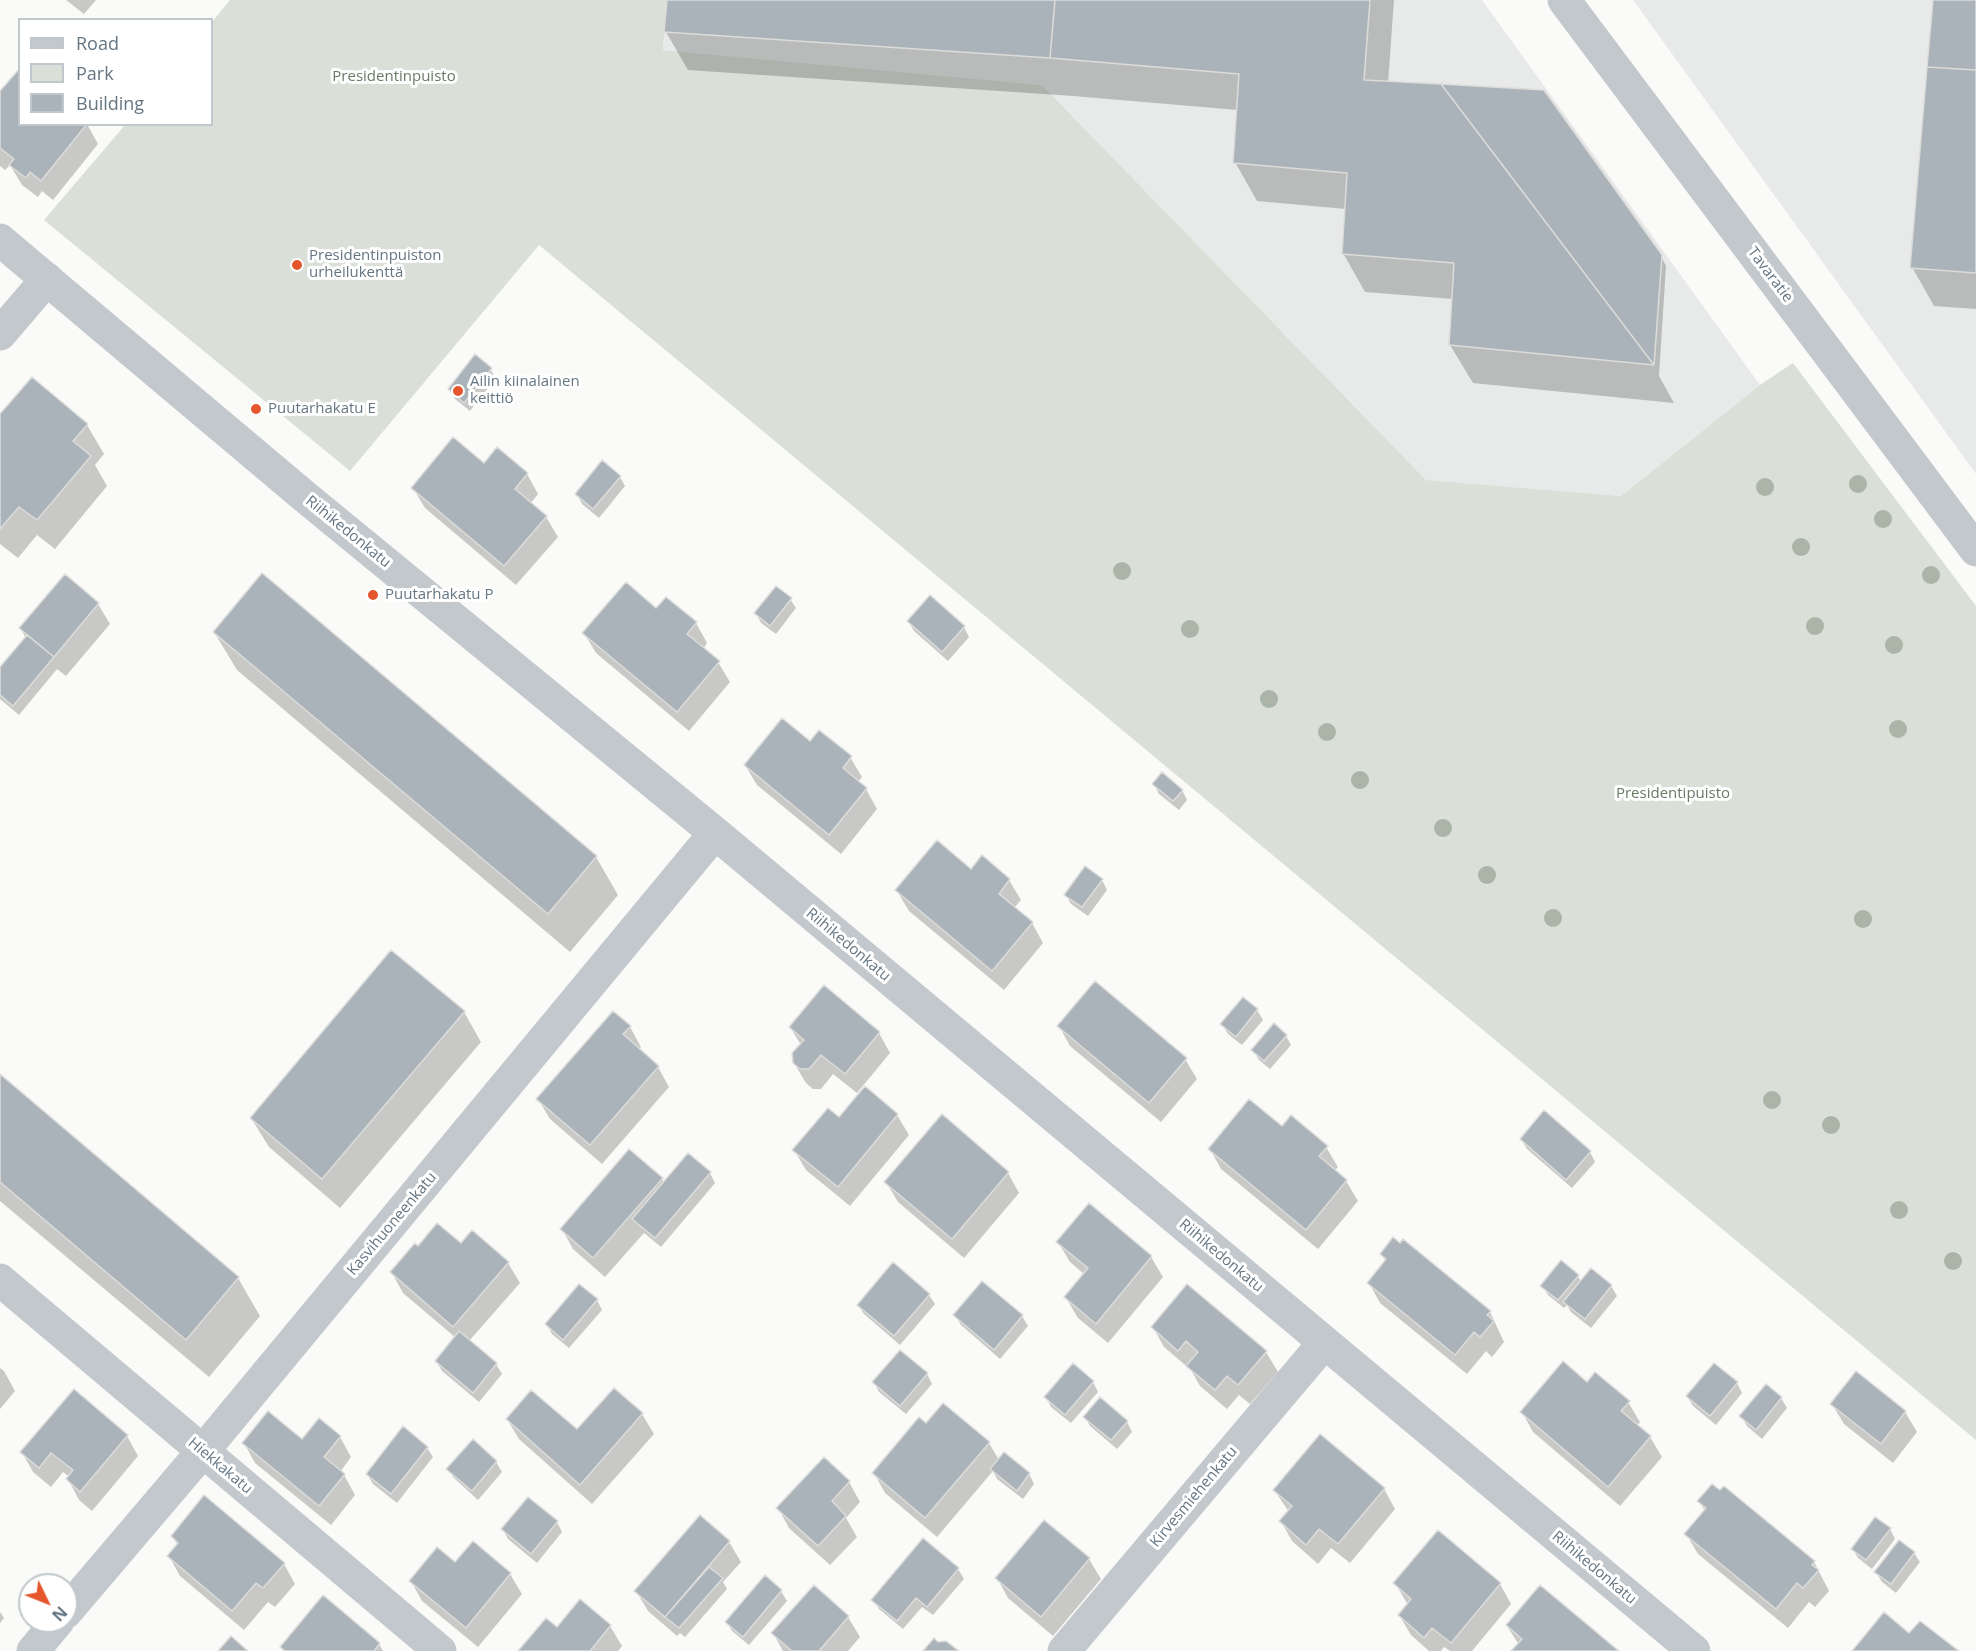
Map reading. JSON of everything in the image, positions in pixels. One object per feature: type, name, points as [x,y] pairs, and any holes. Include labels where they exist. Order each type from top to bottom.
[{"type":"street","name":"Tavaratie","points":[[1564,0],[1976,550]]},
{"type":"street","name":"Riihikedonkatu","points":[[0,240],[304,496],[715,833],[1694,1651]]},
{"type":"street","points":[[0,334],[47,279]]},
{"type":"street","name":"Kasvihuoneenkatu","points":[[78,1598],[203,1451],[715,833]]},
{"type":"street","name":"Hiekkakatu","points":[[0,1280],[440,1651]]},
{"type":"street","name":"Kirvesmiehenkatu","points":[[1064,1651],[1324,1343]]},
{"type":"street","points":[[33,1651],[48,1633]]},
{"type":"shaded area","points":[[667,0],[1482,0],[1760,385],[1621,496],[1426,480],[1042,85],[663,50]]},
{"type":"shaded area","points":[[1633,0],[1976,0],[1976,474]]},
{"type":"green space","name":"Presidentipuisto","points":[[230,0],[667,0],[663,50],[1042,85],[1426,480],[1621,496],[1760,385],[1793,363],[1976,606],[1976,1440],[539,245],[350,471],[44,220],[124,126],[213,126],[213,21]]},
{"type":"building","points":[[667,0],[1055,0],[1050,58],[664,32]]},
{"type":"building","points":[[1055,0],[1370,0],[1364,80],[1441,84],[1654,365],[1449,345],[1454,263],[1342,254],[1347,173],[1233,163],[1239,74],[1050,58]]},
{"type":"building","points":[[1933,0],[1976,0],[1976,70],[1927,67]]},
{"type":"building","points":[[1927,67],[1976,70],[1976,273],[1910,268]]},
{"type":"building","points":[[18,70],[18,126],[85,126],[41,181],[30,172],[26,178],[9,165],[14,159],[0,148],[0,91]]},
{"type":"building","points":[[1441,84],[1544,90],[1662,255],[1654,365]]},
{"type":"building","points":[[475,354],[492,368],[464,403],[448,389]]},
{"type":"building","points":[[32,377],[88,424],[73,441],[91,456],[37,520],[19,507],[0,529],[0,414]]},
{"type":"building","points":[[453,437],[484,463],[497,447],[528,473],[515,489],[547,516],[504,566],[411,488]]},
{"type":"building","points":[[602,460],[621,476],[593,509],[575,494]]},
{"type":"building","points":[[262,573],[597,856],[548,914],[213,632]]},
{"type":"building","points":[[65,574],[99,603],[54,657],[19,628]]},
{"type":"building","points":[[626,582],[656,608],[666,597],[697,622],[687,634],[720,661],[677,712],[582,633]]},
{"type":"building","points":[[776,586],[792,598],[770,626],[754,613]]},
{"type":"building","points":[[930,595],[965,626],[942,652],[907,621]]},
{"type":"building","points":[[27,635],[54,657],[13,706],[0,695],[0,667]]},
{"type":"building","points":[[782,718],[810,741],[819,730],[852,756],[843,768],[867,788],[829,835],[744,765]]},
{"type":"building","points":[[1162,772],[1183,790],[1173,801],[1152,784]]},
{"type":"building","points":[[937,840],[971,869],[982,855],[1010,879],[999,894],[1033,922],[992,971],[895,890]]},
{"type":"building","points":[[1085,866],[1103,879],[1082,907],[1064,895]]},
{"type":"building","points":[[391,950],[465,1011],[322,1179],[250,1118]]},
{"type":"building","points":[[1095,981],[1187,1058],[1149,1103],[1057,1026]]},
{"type":"building","points":[[824,985],[880,1032],[845,1074],[821,1055],[809,1069],[800,1069],[793,1063],[792,1053],[804,1040],[789,1027]]},
{"type":"building","points":[[1243,997],[1258,1009],[1236,1037],[1220,1024]]},
{"type":"building","points":[[613,1011],[631,1026],[623,1034],[659,1066],[590,1145],[536,1099]]},
{"type":"building","points":[[1274,1023],[1287,1035],[1264,1061],[1251,1050]]},
{"type":"building","points":[[0,1074],[239,1277],[186,1340],[0,1182]]},
{"type":"building","points":[[865,1086],[898,1114],[838,1187],[792,1150],[828,1108],[839,1117]]},
{"type":"building","points":[[1249,1099],[1282,1126],[1291,1115],[1328,1146],[1319,1156],[1347,1180],[1306,1230],[1208,1149]]},
{"type":"building","points":[[1544,1110],[1591,1151],[1566,1180],[1520,1139]]},
{"type":"building","points":[[942,1114],[1009,1172],[952,1239],[884,1182]]},
{"type":"building","points":[[629,1149],[663,1178],[593,1258],[560,1229]]},
{"type":"building","points":[[688,1153],[711,1172],[655,1238],[632,1219]]},
{"type":"building","points":[[1089,1203],[1152,1256],[1096,1324],[1064,1297],[1088,1268],[1056,1242]]},
{"type":"building","points":[[437,1223],[461,1243],[472,1230],[509,1262],[453,1327],[390,1272],[415,1243],[418,1246]]},
{"type":"building","points":[[1393,1237],[1400,1243],[1403,1239],[1491,1311],[1487,1315],[1494,1321],[1480,1337],[1474,1332],[1455,1355],[1367,1283],[1386,1259],[1380,1254]]},
{"type":"building","points":[[1561,1260],[1579,1275],[1558,1300],[1540,1286]]},
{"type":"building","points":[[893,1262],[930,1294],[894,1336],[857,1305]]},
{"type":"building","points":[[1591,1268],[1612,1285],[1585,1319],[1563,1302]]},
{"type":"building","points":[[982,1281],[1023,1315],[994,1350],[953,1315]]},
{"type":"building","points":[[579,1284],[598,1299],[563,1340],[545,1324]]},
{"type":"building","points":[[1187,1284],[1267,1351],[1238,1385],[1227,1376],[1215,1390],[1186,1366],[1198,1352],[1186,1341],[1178,1351],[1151,1327]]},
{"type":"building","points":[[459,1331],[497,1363],[473,1393],[435,1361]]},
{"type":"building","points":[[900,1350],[928,1373],[900,1406],[872,1382]]},
{"type":"building","points":[[1563,1361],[1587,1382],[1595,1372],[1630,1401],[1621,1411],[1651,1436],[1608,1487],[1520,1412]]},
{"type":"building","points":[[1073,1363],[1094,1381],[1065,1415],[1044,1397]]},
{"type":"building","points":[[1714,1363],[1738,1382],[1710,1416],[1686,1396]]},
{"type":"building","points":[[1856,1371],[1906,1411],[1881,1444],[1830,1404]]},
{"type":"building","points":[[1766,1384],[1782,1397],[1756,1430],[1739,1416]]},
{"type":"building","points":[[614,1388],[643,1413],[580,1485],[506,1419],[531,1390],[577,1429]]},
{"type":"building","points":[[74,1389],[128,1435],[80,1492],[66,1479],[73,1470],[51,1453],[39,1468],[20,1452]]},
{"type":"building","points":[[1100,1397],[1128,1421],[1111,1440],[1083,1417]]},
{"type":"building","points":[[943,1403],[990,1442],[925,1518],[872,1473],[919,1417],[926,1423]]},
{"type":"building","points":[[268,1411],[302,1439],[319,1418],[341,1436],[324,1457],[345,1474],[319,1506],[242,1443]]},
{"type":"building","points":[[403,1426],[428,1447],[391,1494],[366,1474]]},
{"type":"building","points":[[1320,1434],[1385,1488],[1338,1544],[1319,1529],[1306,1545],[1279,1521],[1292,1506],[1273,1490]]},
{"type":"building","points":[[473,1439],[497,1461],[472,1491],[446,1469]]},
{"type":"building","points":[[1004,1452],[1030,1473],[1017,1491],[990,1469]]},
{"type":"building","points":[[824,1457],[850,1481],[832,1501],[846,1516],[818,1546],[776,1508]]},
{"type":"building","points":[[1712,1484],[1720,1490],[1724,1486],[1815,1561],[1812,1565],[1819,1570],[1803,1588],[1797,1583],[1776,1609],[1684,1534],[1706,1508],[1697,1501]]},
{"type":"building","points":[[204,1495],[285,1563],[263,1588],[256,1583],[232,1611],[167,1556],[178,1543],[171,1536]]},
{"type":"building","points":[[528,1497],[558,1521],[531,1554],[501,1529]]},
{"type":"building","points":[[700,1515],[730,1541],[665,1617],[634,1591]]},
{"type":"building","points":[[1875,1517],[1891,1528],[1866,1560],[1851,1549]]},
{"type":"building","points":[[1044,1520],[1090,1558],[1041,1617],[995,1578]]},
{"type":"building","points":[[1438,1530],[1501,1583],[1451,1643],[1432,1628],[1424,1638],[1398,1615],[1411,1599],[1393,1583]]},
{"type":"building","points":[[923,1538],[959,1568],[927,1607],[916,1598],[897,1621],[871,1600]]},
{"type":"building","points":[[1899,1540],[1915,1552],[1891,1584],[1874,1572]]},
{"type":"building","points":[[473,1541],[511,1573],[466,1628],[409,1581],[437,1547],[455,1562]]},
{"type":"building","points":[[709,1567],[723,1578],[679,1628],[665,1617]]},
{"type":"building","points":[[765,1575],[782,1590],[743,1637],[725,1622]]},
{"type":"building","points":[[814,1585],[849,1616],[819,1651],[792,1651],[771,1633]]},
{"type":"building","points":[[1540,1585],[1619,1651],[1511,1651],[1522,1639],[1506,1625]]},
{"type":"building","points":[[323,1595],[380,1643],[374,1651],[285,1651],[280,1647]]},
{"type":"building","points":[[580,1599],[611,1625],[590,1651],[518,1651],[546,1618],[557,1627]]},
{"type":"building","points":[[1884,1612],[1909,1633],[1920,1621],[1959,1651],[1852,1651]]},
{"type":"building","points":[[231,1636],[248,1651],[218,1651]]},
{"type":"building","points":[[934,1638],[938,1642],[946,1641],[959,1651],[923,1651]]},
{"type":"place","name":"Presidentinpuiston urheilukenttä","points":[[297,265]]},
{"type":"place","name":"Ailin kiinalainen keittiö","points":[[458,391]]},
{"type":"place","name":"Puutarhakatu E","points":[[256,409]]},
{"type":"place","name":"Puutarhakatu P","points":[[373,595]]},
{"type":"park label","name":"Presidentinpuisto","points":[[394,77]]}]
